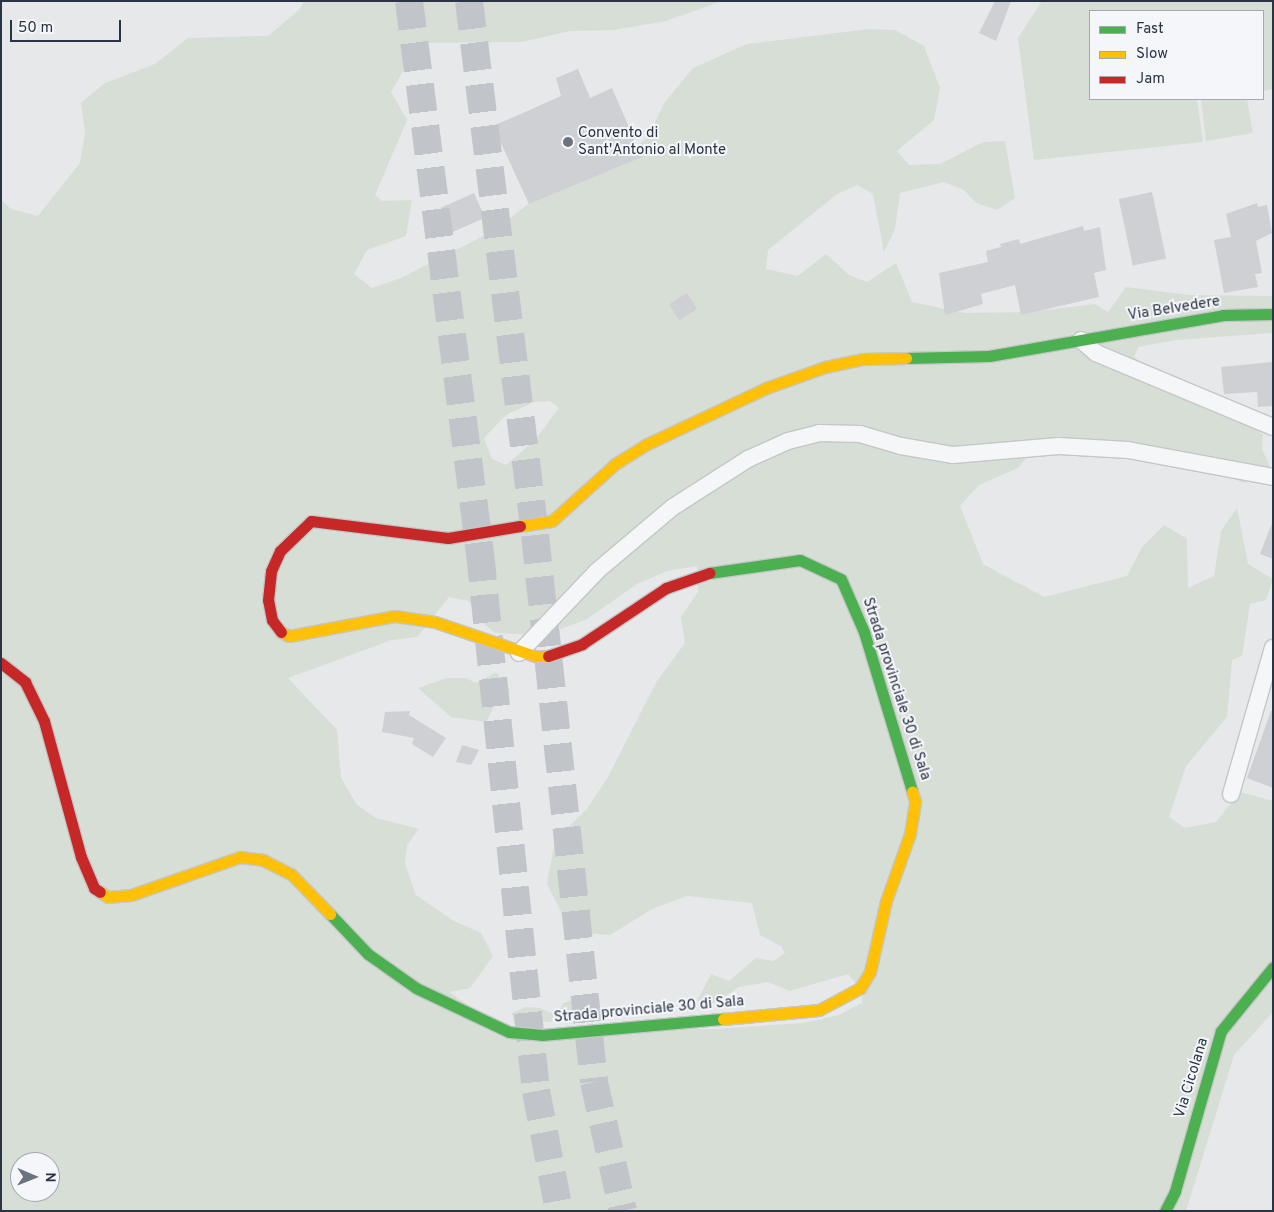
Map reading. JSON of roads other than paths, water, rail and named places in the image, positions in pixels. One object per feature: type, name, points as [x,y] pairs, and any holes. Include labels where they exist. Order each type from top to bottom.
[{"type":"street","name":"Via Belvedere","points":[[1081,340],[1223,315],[1273,314]]},
{"type":"street","points":[[1081,340],[1096,353],[1273,427]]},
{"type":"street","name":"Strada provinciale 30 di Sala","points":[[1,663],[25,682],[44,721],[81,857],[94,888],[108,897],[131,895],[240,857],[263,860],[291,874],[368,954],[416,988],[510,1032],[542,1035],[819,1010],[860,988],[870,972],[886,900],[910,834],[915,800],[864,632],[841,579],[800,560],[702,574],[666,588],[566,652],[552,656],[518,653],[435,622],[395,616],[289,636],[279,631],[272,620],[268,600],[271,571],[280,551],[311,521],[448,538],[552,521],[566,512],[615,464],[645,445],[766,388],[824,367],[862,359],[989,356],[1081,340]]},
{"type":"street","points":[[518,653],[598,571],[673,507],[748,458],[788,441],[819,433],[860,434],[901,446],[953,454],[1059,446],[1128,450],[1273,477]]},
{"type":"street","points":[[1231,794],[1273,648]]},
{"type":"street","name":"Via Cicolana","points":[[1165,1211],[1175,1191],[1221,1031],[1273,967]]},
{"type":"tunnel","points":[[409,1],[480,553],[536,1091],[559,1211]]},
{"type":"tunnel","points":[[469,1],[535,535],[594,1082],[623,1211]]},
{"type":"place","name":"Convento di Sant'Antonio al Monte","points":[[568,142]]}]
